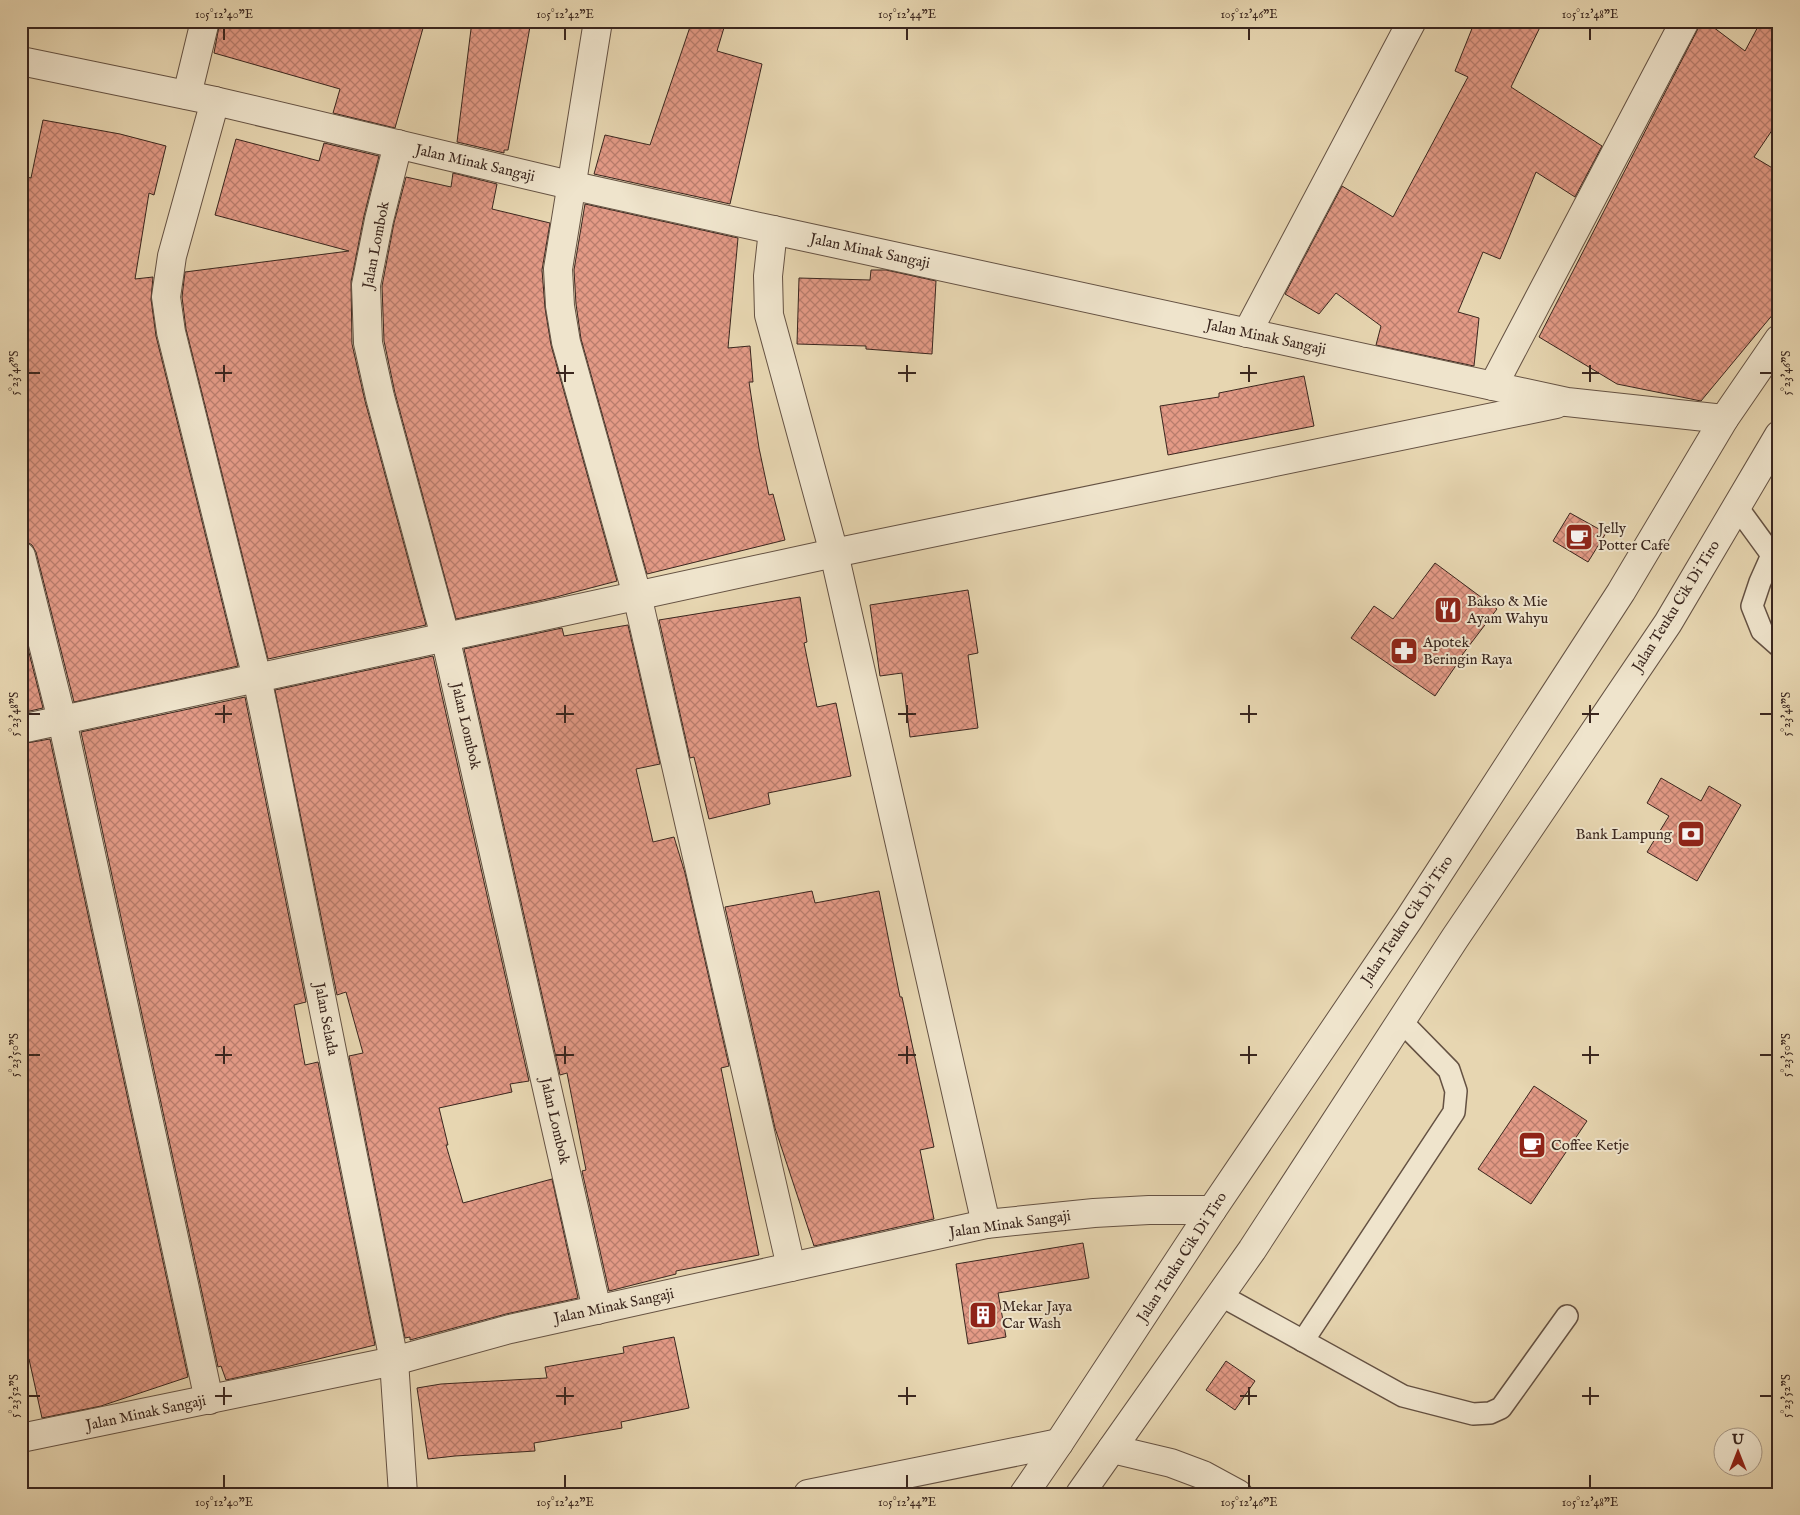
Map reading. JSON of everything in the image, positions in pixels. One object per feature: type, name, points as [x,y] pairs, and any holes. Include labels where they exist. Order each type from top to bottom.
[{"type":"street","points":[[187,95],[205,21]]},
{"type":"street","points":[[598,21],[570,185],[558,269],[560,306],[566,342],[637,595],[790,1267]]},
{"type":"street","points":[[1247,333],[1412,21]]},
{"type":"street","points":[[1493,386],[1685,21]]},
{"type":"street","name":"Jalan Minak Sangaji","points":[[22,64],[215,101],[570,185],[1567,402],[1724,419]]},
{"type":"street","name":"Jalan Selada","points":[[215,101],[172,256],[166,297],[170,332],[257,678],[394,1361],[403,1494]]},
{"type":"street","name":"Jalan Lombok","points":[[398,144],[379,220],[366,286],[368,342],[380,396],[446,636],[597,1310]]},
{"type":"street","points":[[773,230],[768,276],[769,315],[834,553],[986,1224]]},
{"type":"street","name":"Jalan Teuku Cik Di Tiro","points":[[1024,1494],[1414,910],[1622,592],[1724,419],[1779,339]]},
{"type":"street","points":[[21,729],[834,553],[1567,402]]},
{"type":"street","name":"Jalan Teuku Cik Di Tiro","points":[[1080,1494],[1252,1250],[1401,1021],[1668,623],[1778,437]]},
{"type":"street","points":[[21,556],[62,720],[209,1400]]},
{"type":"street","name":"Jalan Minak Sangaji","points":[[21,1438],[394,1361],[510,1329],[986,1224],[1094,1213],[1148,1210],[1212,1210]]},
{"type":"street","points":[[808,1494],[1059,1443]]},
{"type":"street","points":[[1112,1449],[1171,1462],[1238,1494]]},
{"type":"lane","points":[[1736,507],[1775,552],[1760,582],[1752,606],[1762,631],[1779,646]]},
{"type":"lane","points":[[1303,1341],[1454,1112],[1456,1091],[1449,1070],[1401,1021]]},
{"type":"lane","points":[[1220,1295],[1402,1396],[1473,1414],[1490,1413],[1501,1408],[1567,1316]]},
{"type":"building","points":[[220,21],[425,21],[395,128],[333,113],[340,89],[214,53]]},
{"type":"building","points":[[472,21],[531,21],[508,150],[504,150],[504,153],[457,142]]},
{"type":"building","points":[[692,21],[726,21],[717,51],[762,64],[730,204],[594,174],[605,135],[650,145]]},
{"type":"building","points":[[1475,21],[1543,21],[1511,87],[1602,146],[1575,197],[1536,172],[1500,259],[1483,252],[1458,312],[1479,318],[1474,366],[1376,345],[1381,326],[1336,293],[1319,314],[1285,294],[1342,186],[1393,217],[1468,77],[1455,71]]},
{"type":"building","points":[[1702,21],[1705,21],[1745,51],[1761,21],[1779,21],[1779,120],[1754,157],[1779,172],[1779,307],[1701,401],[1617,384],[1539,337]]},
{"type":"building","points":[[43,120],[120,134],[166,146],[154,195],[149,193],[135,279],[153,277],[151,299],[156,336],[238,666],[74,702],[36,552],[32,545],[26,541],[21,541],[21,176],[31,178]]},
{"type":"building","points":[[236,139],[319,161],[324,143],[379,156],[364,216],[351,282],[352,344],[365,401],[426,625],[268,659],[186,329],[182,297],[185,272],[349,251],[215,215]]},
{"type":"building","points":[[453,173],[497,184],[492,209],[550,223],[542,270],[545,308],[551,345],[617,581],[556,597],[456,619],[395,393],[384,341],[382,286],[394,223],[406,177],[451,187]]},
{"type":"building","points":[[585,204],[738,238],[728,348],[750,346],[753,382],[749,382],[759,448],[769,495],[773,494],[785,540],[647,574],[581,339],[574,270]]},
{"type":"building","points":[[871,270],[886,270],[936,281],[932,354],[866,349],[866,346],[797,344],[799,278],[870,280]]},
{"type":"building","points":[[1304,376],[1314,426],[1168,455],[1160,406],[1219,397],[1219,393]]},
{"type":"building","name":"Jelly Potter Cafe","points":[[1570,513],[1606,533],[1588,562],[1553,541]]},
{"type":"building","points":[[1435,563],[1497,609],[1456,663],[1435,696],[1351,638],[1374,606],[1393,619]]},
{"type":"building","points":[[968,590],[978,653],[968,655],[978,728],[910,737],[902,673],[880,676],[870,605]]},
{"type":"building","points":[[800,597],[807,642],[804,643],[817,707],[836,703],[851,776],[768,793],[770,804],[709,819],[694,757],[690,758],[659,620]]},
{"type":"building","points":[[21,621],[43,708],[21,713]]},
{"type":"building","points":[[628,625],[660,764],[636,769],[653,842],[674,837],[685,873],[729,1066],[721,1068],[759,1255],[676,1271],[676,1274],[609,1291],[582,1171],[586,1170],[567,1073],[560,1075],[464,649],[562,628],[564,636]]},
{"type":"building","points":[[433,656],[529,1081],[510,1084],[512,1092],[439,1108],[448,1145],[446,1145],[463,1203],[552,1179],[578,1298],[506,1314],[410,1340],[410,1337],[405,1338],[349,1056],[363,1053],[346,992],[337,995],[275,690]]},
{"type":"building","points":[[245,697],[306,1002],[294,1005],[305,1065],[318,1062],[375,1345],[226,1380],[221,1366],[218,1367],[81,732]]},
{"type":"building","points":[[50,739],[188,1377],[101,1406],[42,1418],[29,1359],[27,1359],[21,1335],[21,744]]},
{"type":"building","name":"Bank Lampung","points":[[1661,778],[1701,801],[1709,786],[1741,805],[1697,881],[1647,852],[1669,816],[1647,803]]},
{"type":"building","points":[[812,891],[815,903],[879,891],[900,997],[902,997],[934,1147],[920,1150],[934,1219],[814,1246],[775,1128],[725,907]]},
{"type":"building","name":"Coffee Ketje","points":[[1534,1086],[1587,1121],[1531,1204],[1478,1169]]},
{"type":"building","name":"Mekar Jaya Car Wash","points":[[1083,1243],[1089,1278],[998,1293],[1006,1337],[968,1344],[956,1264]]},
{"type":"building","points":[[674,1337],[689,1408],[621,1422],[622,1428],[534,1443],[535,1451],[428,1459],[417,1388],[441,1384],[547,1378],[545,1367],[624,1353],[623,1347]]},
{"type":"building","points":[[1226,1361],[1255,1381],[1235,1410],[1206,1390]]},
{"type":"place","name":"Jelly Potter Cafe","points":[[1579,537]]},
{"type":"place","name":"Bakso & Mie Ayam Wahyu","points":[[1448,610]]},
{"type":"place","name":"Apotek Beringin Raya","points":[[1404,651]]},
{"type":"place","name":"Bank Lampung","points":[[1691,834]]},
{"type":"place","name":"Coffee Ketje","points":[[1532,1145]]},
{"type":"place","name":"Mekar Jaya Car Wash","points":[[983,1315]]}]
